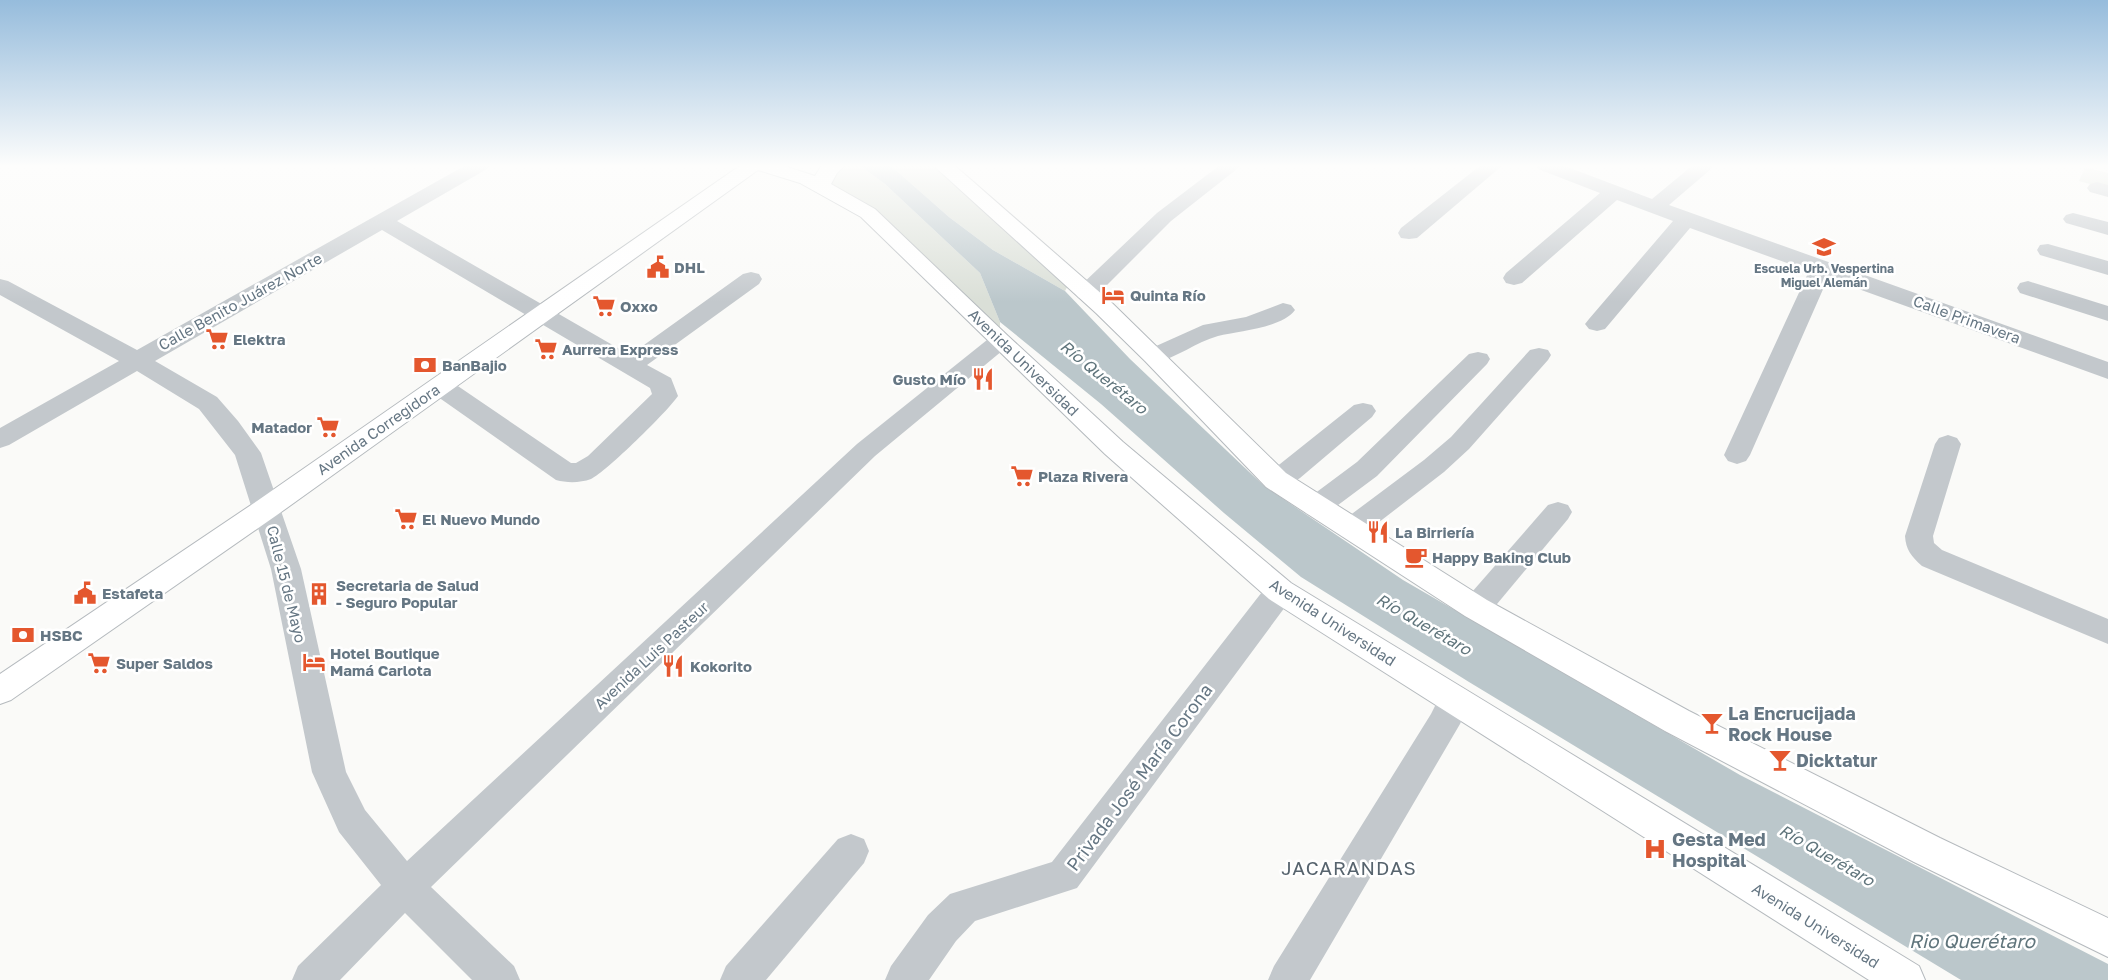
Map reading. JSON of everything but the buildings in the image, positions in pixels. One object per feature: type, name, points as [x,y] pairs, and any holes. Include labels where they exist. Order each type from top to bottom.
[{"type":"main road","name":"Avenida Corregidora","points":[[0,691],[267,508],[540,314],[694,211]]},
{"type":"main road","name":"Avenida Universidad","points":[[866,211],[1114,448],[1280,591],[1455,700],[1885,974]]},
{"type":"main road","points":[[994,211],[1154,356],[1276,480],[1316,507],[1476,608],[1685,725],[1927,850],[2108,938]]},
{"type":"street","name":"Calle Benito Juárez Norte","points":[[0,439],[400,211]]},
{"type":"street","points":[[1086,293],[1172,211]]},
{"type":"street","points":[[1409,233],[1437,211]]},
{"type":"street","points":[[1514,278],[1592,211]]},
{"type":"street","name":"Calle Primavera","points":[[1665,211],[2108,371]]},
{"type":"street","points":[[1597,324],[1686,219]]},
{"type":"street","points":[[2073,219],[2108,229]]},
{"type":"street","points":[[382,221],[662,384],[665,396],[597,462],[582,472],[566,473],[440,386]]},
{"type":"street","points":[[2048,250],[2108,268]]},
{"type":"street","points":[[1737,455],[1822,267]]},
{"type":"street","points":[[630,366],[752,278]]},
{"type":"street","name":"Calle 15 de Mayo","points":[[0,286],[136,360],[208,403],[230,427],[248,453],[286,569],[330,772],[352,821],[405,887],[500,980]]},
{"type":"street","points":[[2028,288],[2108,314]]},
{"type":"street","points":[[1154,356],[1211,330],[1252,323],[1283,310]]},
{"type":"street","name":"Avenida Luis Pasteur","points":[[312,980],[405,887],[866,450],[1000,341]]},
{"type":"street","points":[[1351,529],[1434,466],[1460,443],[1539,355]]},
{"type":"street","points":[[1316,507],[1367,469],[1478,359]]},
{"type":"street","points":[[1276,480],[1290,471],[1363,411]]},
{"type":"street","points":[[1948,444],[1919,536],[1920,547],[1932,558],[2108,632]]},
{"type":"street","points":[[1476,608],[1558,512]]},
{"type":"street","name":"Privada José María Corona","points":[[905,980],[942,928],[963,907],[1064,876],[1280,591]]},
{"type":"street","points":[[1288,980],[1443,724],[1455,700]]},
{"type":"street","points":[[740,980],[851,852]]},
{"type":"shaded area","points":[[864,211],[914,211],[980,273],[1000,322],[1000,341]]},
{"type":"shaded area","points":[[942,211],[994,211],[1071,280],[1065,291],[993,250]]},
{"type":"water","name":"Rio Querétaro","points":[[914,211],[942,211],[993,250],[1065,291],[1130,359],[1264,486],[1403,580],[1740,775],[2108,964],[2108,980],[1961,980],[1469,682],[1301,577],[1224,513],[1101,404],[1000,322],[980,273]]},
{"type":"place","name":"Escuela Urb. Vespertina Miguel Alemán","points":[[1824,247]]},
{"type":"place","name":"DHL","points":[[658,267]]},
{"type":"place","name":"Quinta Río","points":[[1113,295]]},
{"type":"place","name":"Oxxo","points":[[604,306]]},
{"type":"place","name":"Elektra","points":[[217,339]]},
{"type":"place","name":"Aurrera Express","points":[[546,349]]},
{"type":"place","name":"BanBajio","points":[[425,365]]},
{"type":"place","name":"Gusto Mío","points":[[983,379]]},
{"type":"place","name":"Matador","points":[[328,427]]},
{"type":"place","name":"Plaza Rivera","points":[[1022,476]]},
{"type":"place","name":"El Nuevo Mundo","points":[[406,519]]},
{"type":"place","name":"La Birriería","points":[[1378,532]]},
{"type":"place","name":"Happy Baking Club","points":[[1416,557]]},
{"type":"place","name":"Estafeta","points":[[85,593]]},
{"type":"place","name":"Secretaria de Salud - Seguro Popular","points":[[319,594]]},
{"type":"place","name":"HSBC","points":[[23,635]]},
{"type":"place","name":"Hotel Boutique Mamá Carlota","points":[[314,662]]},
{"type":"place","name":"Super Saldos","points":[[99,663]]},
{"type":"place","name":"Kokorito","points":[[673,666]]},
{"type":"place","name":"La Encrucijada Rock House","points":[[1712,723]]},
{"type":"place","name":"Dicktatur","points":[[1780,760]]},
{"type":"place","name":"Gesta Med Hospital","points":[[1655,849]]},
{"type":"district","name":"JACARANDAS","points":[[1349,867]]},
{"type":"water label","name":"Río Querétaro","points":[[1104,377]]},
{"type":"water label","name":"Río Querétaro","points":[[1424,624]]},
{"type":"water label","name":"Río Querétaro","points":[[1827,855]]}]
